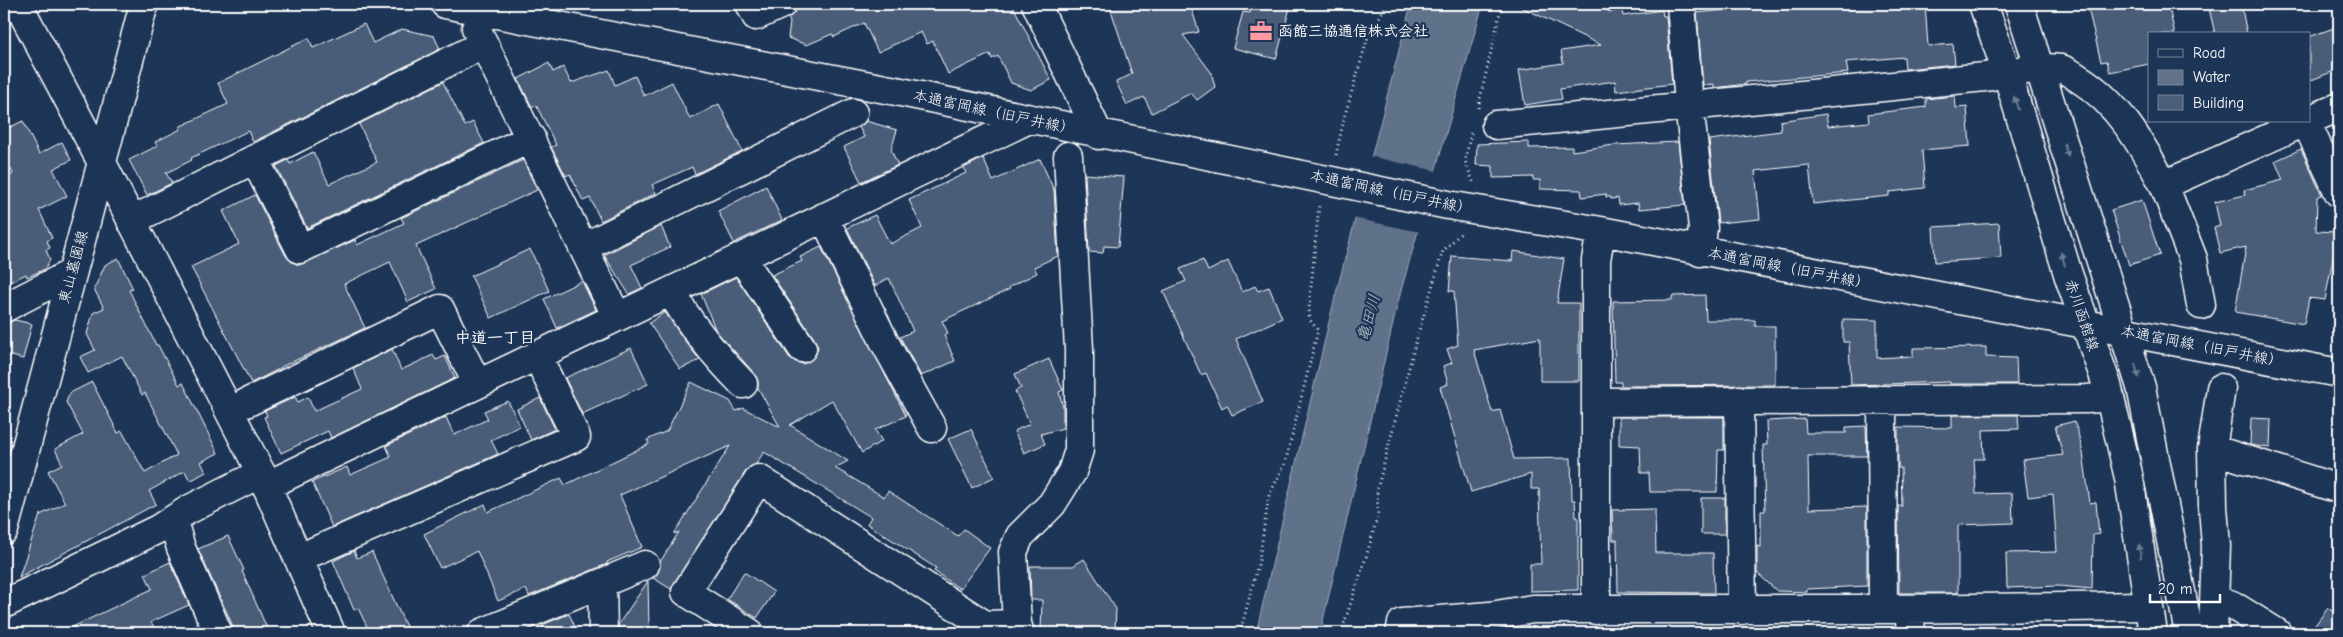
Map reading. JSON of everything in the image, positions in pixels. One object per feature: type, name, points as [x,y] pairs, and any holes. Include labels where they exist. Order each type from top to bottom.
[{"type":"street","points":[[18,4],[132,221],[263,480],[332,633]]},
{"type":"street","name":"東山墓園線","points":[[4,530],[15,452],[70,274],[144,4]]},
{"type":"street","points":[[750,4],[756,16],[782,4]]},
{"type":"street","points":[[1036,4],[1099,135]]},
{"type":"street","points":[[1681,4],[1702,228],[1700,252]]},
{"type":"street","name":"赤川函館線","points":[[1983,4],[2007,73],[2068,274],[2110,397],[2129,478],[2153,633]]},
{"type":"street","points":[[2019,4],[2142,387],[2189,633]]},
{"type":"street","points":[[458,5],[484,44],[617,316]]},
{"type":"street","name":"本通富岡線（旧戸井線）","points":[[458,5],[1029,119],[1099,135],[1337,169],[1448,205],[1601,231],[1700,252],[2339,373]]},
{"type":"street","points":[[132,221],[255,160],[265,152],[484,44]]},
{"type":"street","points":[[1482,122],[2063,69],[2086,83],[2102,97],[2119,114],[2143,147],[2164,185],[2193,259],[2201,305]]},
{"type":"street","points":[[2310,120],[2339,107]]},
{"type":"street","points":[[584,247],[853,113]]},
{"type":"street","points":[[4,604],[173,521],[188,510],[263,480],[477,383],[1029,119]]},
{"type":"street","points":[[2164,185],[2305,122]]},
{"type":"street","points":[[2307,122],[2339,193]]},
{"type":"street","points":[[255,160],[300,249],[531,138]]},
{"type":"street","points":[[750,633],[686,592],[759,478],[984,629],[1018,628],[1013,552],[1020,536],[1052,504],[1072,472],[1078,450],[1079,349],[1068,156]]},
{"type":"street","points":[[824,217],[885,343],[932,428]]},
{"type":"street","points":[[1596,610],[1596,260],[1601,231]]},
{"type":"street","points":[[739,258],[749,269],[802,348]]},
{"type":"street","points":[[4,308],[70,274]]},
{"type":"street","points":[[671,291],[682,311],[714,354],[743,384]]},
{"type":"street","points":[[246,403],[440,309],[477,383]]},
{"type":"street","points":[[315,551],[576,436],[537,355]]},
{"type":"street","points":[[2213,633],[2216,546],[2212,449],[2221,388]]},
{"type":"street","points":[[1597,402],[2087,399],[2110,397]]},
{"type":"street","points":[[1739,400],[1742,610]]},
{"type":"street","points":[[1882,400],[1901,617]]},
{"type":"street","points":[[2212,449],[2339,489]]},
{"type":"street","points":[[173,521],[180,548],[218,633]]},
{"type":"street","points":[[482,633],[645,565]]},
{"type":"street","points":[[602,583],[603,633]]},
{"type":"street","points":[[2215,599],[2232,605],[2277,633]]},
{"type":"street","points":[[1400,633],[1402,624],[1493,625],[1533,609],[1596,610],[1643,621],[1742,610],[1901,617],[2148,606]]},
{"type":"path","points":[[1337,169],[1344,118],[1368,37],[1387,4]]},
{"type":"path","points":[[1475,185],[1465,161],[1482,122],[1502,4]]},
{"type":"path","points":[[1240,633],[1259,561],[1269,495],[1285,464],[1318,330],[1310,320],[1309,308],[1319,204]]},
{"type":"path","points":[[1341,633],[1344,617],[1368,552],[1378,514],[1377,490],[1416,341],[1443,251],[1463,231]]},
{"type":"water","name":"亀田川","points":[[1411,4],[1483,4],[1400,294],[1320,633],[1256,633],[1333,305]]},
{"type":"pier","points":[[1369,156],[1437,171],[1420,232],[1353,218]]},
{"type":"building","points":[[804,4],[1012,4],[1051,80],[1031,90],[1011,83],[998,56],[992,59],[990,54],[948,74],[933,41],[927,44],[921,32],[878,52],[864,23],[834,37],[832,34],[807,45],[788,38],[790,22],[788,18],[797,7]]},
{"type":"building","points":[[1109,4],[1190,4],[1199,32],[1183,35],[1211,72],[1215,87],[1197,100],[1191,93],[1152,113],[1144,97],[1127,105],[1116,82],[1132,74]]},
{"type":"building","name":"函館三協通信株式会社","points":[[1252,4],[1291,4],[1276,59],[1233,48],[1243,12],[1250,13]]},
{"type":"building","points":[[1515,4],[1593,4],[1610,12],[1622,10],[1623,16],[1662,10],[1663,16],[1666,16],[1672,84],[1616,91],[1615,81],[1560,89],[1562,99],[1525,105],[1519,70],[1563,63],[1561,51],[1601,45]]},
{"type":"building","points":[[1783,4],[1925,4],[1928,46],[1953,44],[1955,64],[1905,69],[1904,57],[1846,62],[1848,73],[1746,82],[1746,84],[1714,88],[1714,84],[1703,85],[1697,13]]},
{"type":"building","points":[[2087,4],[2168,4],[2175,32],[2148,32],[2148,64],[2110,72],[2107,61],[2101,62]]},
{"type":"building","points":[[2208,4],[2241,4],[2247,32],[2215,32]]},
{"type":"building","points":[[364,24],[373,43],[402,29],[434,36],[440,49],[253,142],[248,131],[191,158],[192,160],[166,173],[172,183],[147,195],[129,160],[157,146],[155,142],[181,129],[179,127],[228,104],[218,83],[309,38],[313,48]]},
{"type":"building","points":[[2339,26],[2339,69],[2310,81],[2310,37]]},
{"type":"building","points":[[549,63],[553,72],[563,67],[571,83],[609,70],[615,85],[635,76],[644,96],[672,82],[690,119],[719,104],[742,151],[695,174],[692,167],[652,185],[656,193],[601,221],[590,198],[583,201],[570,174],[566,176],[551,147],[556,145],[536,105],[532,107],[518,79]]},
{"type":"building","points":[[443,82],[465,126],[473,122],[484,143],[307,228],[276,166],[288,160],[290,164],[313,152],[329,184],[377,162],[359,124]]},
{"type":"building","points":[[1955,96],[1956,108],[1967,107],[1970,146],[1922,150],[1925,188],[1889,192],[1889,196],[1813,204],[1809,165],[1755,171],[1760,219],[1718,223],[1709,140],[1781,131],[1780,121],[1826,114],[1828,126],[1869,122],[1868,114],[1926,107],[1926,99]]},
{"type":"building","points":[[23,121],[39,154],[62,142],[71,160],[53,169],[67,196],[39,210],[52,238],[47,241],[50,248],[46,250],[50,260],[45,269],[27,277],[26,274],[4,285],[4,179],[13,174],[4,154],[4,130]]},
{"type":"building","points":[[866,121],[897,130],[891,150],[898,165],[861,182],[844,147],[864,137],[859,127]]},
{"type":"building","points":[[1529,142],[1529,148],[1572,147],[1572,151],[1614,145],[1678,142],[1685,205],[1639,209],[1638,203],[1619,205],[1618,198],[1611,199],[1611,197],[1606,197],[1606,194],[1582,197],[1581,190],[1540,189],[1540,180],[1533,180],[1533,177],[1493,178],[1493,166],[1476,165],[1477,144]]},
{"type":"building","points":[[2301,149],[2322,195],[2317,197],[2316,231],[2337,232],[2336,253],[2334,253],[2325,300],[2309,298],[2304,324],[2235,312],[2246,247],[2220,253],[2214,228],[2220,226],[2215,202],[2245,195],[2244,190],[2283,180],[2275,161]]},
{"type":"building","points":[[983,158],[993,181],[1040,159],[1054,190],[1058,256],[1034,267],[1037,273],[1009,287],[1010,289],[942,321],[948,333],[944,335],[955,361],[921,376],[900,337],[913,331],[889,278],[875,286],[847,228],[875,215],[890,244],[922,228],[909,200],[966,173],[964,168]]},
{"type":"building","points":[[523,160],[537,190],[416,246],[436,289],[408,302],[390,262],[344,284],[365,328],[251,383],[191,267],[239,244],[223,211],[255,195],[286,256],[292,262],[299,265],[355,240],[357,245],[404,223],[401,218]]},
{"type":"building","points":[[1085,174],[1124,177],[1118,247],[1104,246],[1103,253],[1089,252]]},
{"type":"building","points":[[766,186],[782,220],[734,243],[718,211]]},
{"type":"building","points":[[2142,200],[2160,255],[2129,265],[2111,210]]},
{"type":"building","points":[[1999,223],[2001,258],[1935,262],[1933,227]]},
{"type":"building","points":[[661,226],[670,247],[631,265],[642,288],[629,294],[604,255]]},
{"type":"building","points":[[821,247],[906,416],[875,430],[882,441],[862,453],[832,400],[790,425],[848,461],[835,468],[884,497],[888,491],[958,536],[964,529],[990,548],[960,589],[934,571],[936,568],[867,524],[871,517],[764,452],[756,464],[746,471],[671,589],[653,578],[660,567],[660,562],[679,532],[674,534],[730,446],[620,495],[642,547],[607,562],[607,564],[529,596],[526,589],[498,601],[477,551],[440,568],[424,534],[485,504],[488,512],[561,478],[565,485],[649,444],[647,440],[667,431],[691,382],[730,401],[736,411],[743,408],[780,427],[758,388],[755,374],[716,331],[701,294],[736,277],[789,357],[803,364],[810,361],[816,354],[818,347],[772,275],[802,261],[800,257]]},
{"type":"building","points":[[530,249],[549,291],[491,318],[471,276]]},
{"type":"building","points":[[1513,251],[1564,259],[1557,303],[1579,303],[1579,381],[1540,381],[1540,338],[1474,350],[1492,412],[1500,410],[1514,459],[1571,458],[1572,500],[1575,500],[1576,517],[1578,517],[1578,590],[1530,591],[1530,564],[1541,564],[1539,489],[1531,489],[1531,474],[1471,492],[1440,387],[1448,384],[1443,366],[1452,363],[1447,349],[1458,345],[1454,291],[1449,291],[1452,256],[1512,261]]},
{"type":"building","points":[[118,258],[133,289],[129,290],[156,345],[158,345],[179,385],[183,383],[218,453],[201,462],[206,472],[190,481],[185,471],[149,491],[156,504],[19,577],[40,515],[65,503],[48,471],[62,464],[55,449],[83,434],[66,402],[70,393],[92,382],[118,433],[122,431],[145,473],[177,455],[145,393],[142,395],[122,356],[88,373],[80,357],[95,350],[87,334],[93,313],[104,308],[94,289],[105,265]]},
{"type":"building","points":[[1203,260],[1208,271],[1228,261],[1242,292],[1255,286],[1258,291],[1269,287],[1282,318],[1236,339],[1263,402],[1232,415],[1227,405],[1222,408],[1206,373],[1201,375],[1163,291],[1186,281],[1180,269]]},
{"type":"building","points":[[582,281],[596,310],[557,328],[544,299]]},
{"type":"building","points":[[1705,295],[1706,320],[1755,320],[1755,326],[1775,326],[1775,385],[1621,386],[1621,382],[1615,382],[1613,301],[1672,300],[1672,296]]},
{"type":"building","points":[[665,312],[700,360],[680,369],[649,323]]},
{"type":"building","points":[[1843,319],[1877,320],[1877,358],[1913,356],[1913,348],[1986,347],[1986,357],[2016,358],[2017,384],[1950,384],[1950,382],[1851,385],[1849,342],[1843,342]]},
{"type":"building","points":[[15,320],[32,324],[23,359],[4,354],[4,324]]},
{"type":"building","points":[[631,348],[648,384],[582,414],[565,378]]},
{"type":"building","points":[[392,349],[401,370],[433,355],[436,360],[445,356],[455,378],[331,438],[328,431],[281,453],[264,417],[267,416],[265,411],[295,397],[298,402],[308,397],[314,411],[362,389],[353,368]]},
{"type":"building","points":[[1049,359],[1063,390],[1059,392],[1063,407],[1063,428],[1041,434],[1045,444],[1024,453],[1014,431],[1030,424],[1015,391],[1021,388],[1015,374]]},
{"type":"building","points":[[540,398],[555,429],[531,440],[517,409]]},
{"type":"building","points":[[508,401],[520,426],[491,440],[498,454],[332,527],[312,482],[347,467],[350,475],[391,457],[386,446],[446,417],[454,435],[488,419],[484,411]]},
{"type":"building","points":[[1952,415],[2018,415],[2019,429],[1983,430],[1984,459],[1974,459],[1976,494],[2012,493],[2013,523],[1958,525],[1958,593],[1899,593],[1898,506],[1902,506],[1901,468],[1898,468],[1898,427],[1952,428]]},
{"type":"building","points":[[1619,417],[1724,417],[1724,450],[1718,450],[1717,492],[1650,492],[1649,473],[1641,473],[1640,446],[1619,445]]},
{"type":"building","points":[[2251,418],[2271,419],[2270,448],[2250,445]]},
{"type":"building","points":[[1805,419],[1806,433],[1846,433],[1846,427],[1866,426],[1867,456],[1808,456],[1809,509],[1867,507],[1867,586],[1807,589],[1807,592],[1777,591],[1757,573],[1757,546],[1761,547],[1761,511],[1765,511],[1763,445],[1767,445],[1766,421]]},
{"type":"building","points":[[2075,421],[2083,453],[2090,503],[2096,502],[2099,534],[2093,535],[2092,589],[2059,586],[2007,588],[2006,553],[2057,552],[2053,494],[2028,497],[2023,460],[2063,455],[2055,426]]},
{"type":"building","points":[[971,429],[994,477],[972,488],[948,439]]},
{"type":"building","points":[[1701,498],[1725,498],[1725,534],[1701,534]]},
{"type":"building","points":[[1655,509],[1656,553],[1713,553],[1714,593],[1618,592],[1617,540],[1613,540],[1612,510]]},
{"type":"building","points":[[228,536],[244,570],[242,571],[269,633],[236,633],[198,549]]},
{"type":"building","points":[[354,551],[357,558],[372,552],[409,633],[370,633],[358,608],[354,610],[333,561]]},
{"type":"building","points":[[1084,559],[1116,609],[1115,630],[1108,630],[1108,633],[1041,632],[1042,600],[1031,600],[1030,566],[1073,566]]},
{"type":"building","points":[[170,562],[189,605],[151,622],[157,633],[60,633],[152,589],[145,574]]},
{"type":"building","points":[[744,572],[774,592],[757,618],[727,599]]},
{"type":"building","points":[[648,581],[649,629],[619,629],[618,625]]},
{"type":"building","points":[[2328,608],[2339,616],[2339,633],[2309,633]]},
{"type":"building","points":[[569,614],[578,633],[546,633],[542,625]]},
{"type":"place","name":"函館三協通信株式会社","points":[[1261,31]]},
{"type":"district","name":"中道一丁目","points":[[495,338]]}]
